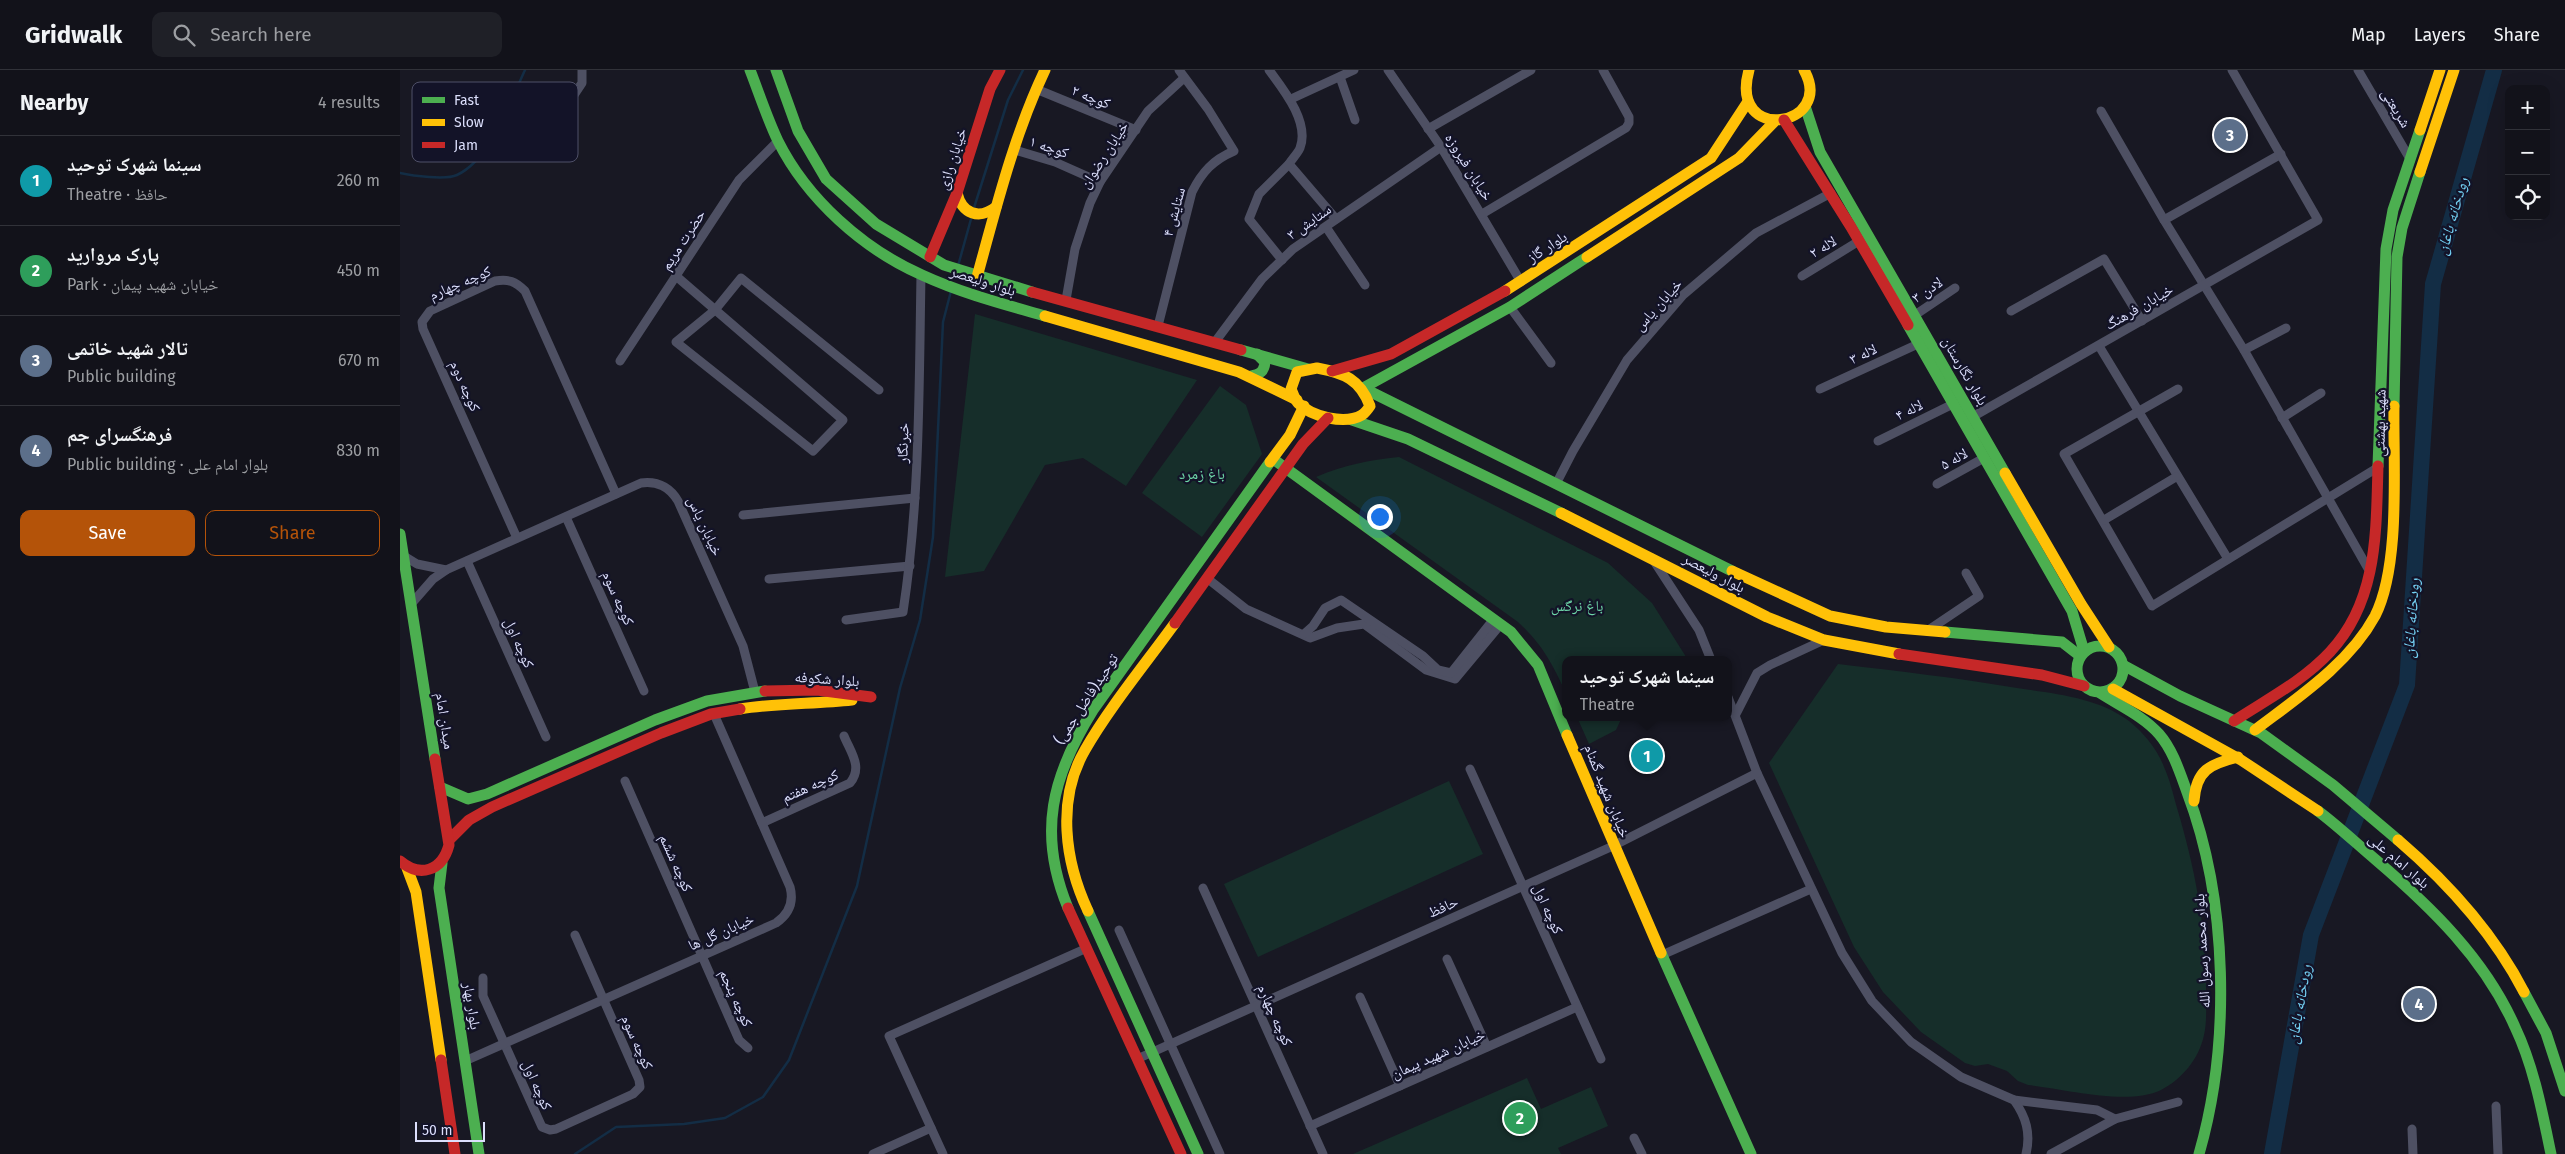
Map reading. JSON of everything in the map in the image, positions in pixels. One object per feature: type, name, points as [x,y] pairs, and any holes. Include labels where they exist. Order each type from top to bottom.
[{"type":"main road","name":"بلوار ولیعصر","points":[[750,70],[778,141],[810,191],[856,235],[921,275],[963,292],[1251,376],[1328,418],[1352,420],[1408,439],[1652,558],[1767,618],[1824,640],[1882,652],[2042,674],[2084,686]]},
{"type":"main road","name":"بلوار ولیعصر","points":[[776,70],[798,131],[826,179],[876,224],[944,265],[974,276],[1066,300],[1308,369],[1332,371],[1343,375],[1363,388],[1778,594],[1830,616],[1886,627],[2062,642],[2082,653]]},
{"type":"main road","name":"خیابان رازی","points":[[930,257],[957,193],[990,89],[1000,70]]},
{"type":"main road","points":[[974,276],[1036,89],[1045,70]]},
{"type":"main road","points":[[1749,70],[1744,87],[1748,103],[1759,116],[1780,121]]},
{"type":"main road","name":"شهید بهشتی","points":[[2234,721],[2301,677],[2330,652],[2356,615],[2366,593],[2376,532],[2386,249],[2393,210],[2440,70]]},
{"type":"main road","name":"شهید بهشتی","points":[[2255,730],[2305,692],[2335,664],[2374,617],[2389,573],[2392,543],[2399,247],[2402,228],[2454,70]]},
{"type":"main road","points":[[1805,71],[1810,90],[1805,106]]},
{"type":"main road","name":"بلوار گاز","points":[[1332,371],[1391,354],[1521,282],[1711,158],[1748,103]]},
{"type":"main road","name":"بلوار گاز","points":[[1363,388],[1510,307],[1739,158],[1780,121],[1792,118],[1805,106]]},
{"type":"main road","name":"بلوار نگارستان","points":[[1805,106],[1820,152],[2081,604],[2109,647]]},
{"type":"main road","name":"بلوار نگارستان","points":[[1780,121],[1831,193],[2072,611],[2082,653]]},
{"type":"main road","points":[[1724,141],[1736,145],[1739,158]]},
{"type":"main road","points":[[957,193],[962,208],[972,214],[982,215],[996,207]]},
{"type":"main road","points":[[1251,376],[1258,376],[1264,369],[1265,362],[1257,354]]},
{"type":"main road","points":[[1378,358],[1375,369],[1381,374],[1388,373]]},
{"type":"main road","points":[[1300,403],[1290,391],[1291,380],[1297,372],[1308,369]]},
{"type":"main road","points":[[1352,420],[1362,417],[1368,408],[1369,398],[1363,388]]},
{"type":"main road","name":"توحید(فاضل جمی)","points":[[1181,1154],[1067,905],[1054,866],[1051,824],[1056,783],[1071,744],[1290,435],[1300,403]]},
{"type":"main road","points":[[2379,413],[2396,412]]},
{"type":"main road","name":"توحید(فاضل جمی)","points":[[1198,1154],[1082,900],[1070,863],[1066,825],[1071,787],[1084,751],[1285,468],[1303,444],[1328,418]]},
{"type":"main road","name":"خیابان شهید گمنام","points":[[1273,459],[1497,622],[1526,648],[1538,665],[1613,846],[1751,1154]]},
{"type":"main road","name":"میدان امام","points":[[400,534],[448,840],[448,852],[442,863]]},
{"type":"main road","points":[[1165,610],[1177,619]]},
{"type":"main road","points":[[2100,692],[2113,689],[2122,678],[2123,665],[2116,651],[2109,647],[2098,645],[2082,653],[2077,675],[2084,686],[2100,692],[2140,718],[2158,734],[2172,754],[2194,806]]},
{"type":"main road","name":"بلوار امام علی","points":[[2123,665],[2180,696],[2255,730],[2333,785],[2431,868],[2484,930],[2516,974],[2546,1033],[2565,1091]]},
{"type":"main road","name":"بلوار امام علی","points":[[2113,689],[2238,756],[2316,809],[2411,891],[2451,930],[2496,990],[2520,1039],[2542,1106],[2551,1154]]},
{"type":"main road","name":"بلوار شکوفه","points":[[440,787],[468,799],[487,794],[655,720],[707,701],[755,692],[817,690],[871,697],[817,704],[763,705],[714,714],[660,733],[492,808],[469,820],[448,840]]},
{"type":"main road","points":[[2194,806],[2194,786],[2202,772],[2213,764],[2238,756]]},
{"type":"main road","name":"بلوار محمد رسول الله","points":[[2194,806],[2214,886],[2220,975],[2220,1013],[2212,1089],[2199,1154]]},
{"type":"main road","points":[[402,864],[426,872],[442,863]]},
{"type":"main road","name":"بلوار بهار","points":[[442,863],[439,888],[479,1154]]},
{"type":"main road","points":[[402,864],[416,892],[455,1154]]},
{"type":"street","points":[[578,89],[582,83],[582,70]]},
{"type":"street","points":[[1269,70],[1291,100],[1302,132],[1300,148],[1289,164],[1259,194],[1257,204],[1249,219],[1282,260]]},
{"type":"street","points":[[1291,100],[1354,70]]},
{"type":"street","name":"خیابان فیروزه","points":[[1388,70],[1441,147],[1521,282]]},
{"type":"street","points":[[1428,129],[1531,70]]},
{"type":"street","points":[[1482,214],[1626,128],[1630,122],[1629,117],[1603,70]]},
{"type":"street","points":[[2164,220],[2281,154],[2232,70]]},
{"type":"street","name":"شریعتی","points":[[2358,70],[2410,159]]},
{"type":"street","name":"خیابان رضوان","points":[[1066,300],[1076,249],[1090,203],[1100,182],[1136,130],[1182,74]]},
{"type":"street","name":"ستایش ۴","points":[[1158,326],[1192,192],[1202,172],[1221,157],[1234,151],[1208,109],[1182,74]]},
{"type":"street","points":[[1340,76],[1355,120]]},
{"type":"street","name":"کوچه ۲","points":[[1036,89],[1136,130]]},
{"type":"street","points":[[2101,110],[2164,220],[2244,350],[2370,572]]},
{"type":"street","name":"حضرت مریم","points":[[620,361],[739,180],[778,141]]},
{"type":"street","name":"ستایش ۳","points":[[1215,342],[1262,279],[1293,249],[1441,147]]},
{"type":"street","name":"کوچه ۱","points":[[1015,150],[1055,162],[1100,182]]},
{"type":"street","name":"خیابان فرهنگ","points":[[1974,416],[2318,220],[2281,154]]},
{"type":"street","points":[[1289,164],[1336,219]]},
{"type":"street","name":"خیابان یاس","points":[[1556,484],[1573,451],[1627,360],[1683,295],[1756,234],[1831,193]]},
{"type":"street","points":[[1326,227],[1365,285]]},
{"type":"street","name":"لاله ۲","points":[[1802,276],[1859,241]]},
{"type":"street","points":[[2011,311],[2104,259],[2142,321]]},
{"type":"street","name":"خبرنگار","points":[[846,620],[903,612],[910,566],[915,498],[921,275]]},
{"type":"street","points":[[676,276],[715,310],[842,420],[813,451],[676,342],[715,310],[742,278],[879,390]]},
{"type":"street","name":"کوچه چهارم","points":[[517,538],[423,329],[422,322],[430,311],[495,281],[506,280],[517,283],[525,291],[616,494]]},
{"type":"street","name":"لادن ۳","points":[[1915,315],[1955,288]]},
{"type":"street","points":[[1510,307],[1551,363]]},
{"type":"street","points":[[2244,350],[2286,328]]},
{"type":"street","name":"لاله ۳","points":[[1820,389],[1918,344]]},
{"type":"street","points":[[2099,346],[2228,559]]},
{"type":"street","points":[[2178,389],[2064,454],[2104,520],[2152,606],[2377,468]]},
{"type":"street","points":[[2282,418],[2321,393]]},
{"type":"street","name":"لاله ۴","points":[[1878,441],[1953,404]]},
{"type":"street","name":"لاله ۵","points":[[1937,484],[1984,458]]},
{"type":"street","points":[[2104,520],[2176,476]]},
{"type":"street","name":"خیابان یاس","points":[[412,603],[433,579],[446,570],[616,494],[648,482],[663,485],[674,494],[743,646],[755,692]]},
{"type":"street","points":[[743,515],[915,498]]},
{"type":"street","name":"کوچه سوم","points":[[566,517],[644,691]]},
{"type":"street","points":[[404,556],[424,566],[446,570]]},
{"type":"street","points":[[1652,558],[1699,630],[1709,656]]},
{"type":"street","name":"کوچه اول","points":[[467,561],[546,737]]},
{"type":"street","points":[[769,579],[910,566]]},
{"type":"street","points":[[1927,631],[1979,596],[1966,573]]},
{"type":"street","points":[[1208,579],[1246,609],[1307,636],[1337,628],[1364,624],[1426,670],[1455,680],[1497,622]]},
{"type":"street","points":[[1307,636],[1325,608],[1341,600],[1423,656],[1438,670],[1451,673],[1497,622]]},
{"type":"street","points":[[1736,714],[1757,674],[1770,665],[1824,640]]},
{"type":"street","points":[[1732,706],[1757,773],[1811,889],[1842,953],[1872,1001],[1911,1042],[1961,1077],[2014,1100],[2097,1110],[2115,1119]]},
{"type":"street","name":"خیابان گل ها","points":[[465,1061],[776,923],[790,908],[790,887],[714,714]]},
{"type":"street","name":"کوچه هفتم","points":[[762,823],[850,783],[857,775],[857,766],[844,736]]},
{"type":"street","name":"کوچه اول","points":[[1470,770],[1601,1059]]},
{"type":"street","name":"حافظ","points":[[1137,1058],[1613,846],[1757,773]]},
{"type":"street","name":"کوچه ششم","points":[[625,781],[702,956]]},
{"type":"street","name":"کوچه چهارم","points":[[1203,888],[1323,1154]]},
{"type":"street","points":[[1662,955],[1811,889]]},
{"type":"street","points":[[1119,930],[1220,1154]]},
{"type":"street","points":[[575,935],[604,1000]]},
{"type":"street","points":[[944,1154],[889,1036],[1087,948]]},
{"type":"street","name":"کوچه پنجم","points":[[702,956],[739,1040],[748,1048]]},
{"type":"street","points":[[1447,959],[1487,1047]]},
{"type":"street","points":[[482,978],[483,996],[504,1044]]},
{"type":"street","points":[[1360,997],[1400,1086]]},
{"type":"street","name":"کوچه سوم","points":[[604,1000],[640,1082],[639,1089],[633,1094]]},
{"type":"street","name":"خیابان شهید پیمان","points":[[1310,1126],[1578,1007]]},
{"type":"street","name":"کوچه اول","points":[[504,1044],[539,1123],[545,1129],[556,1129],[633,1094]]},
{"type":"street","points":[[2014,1100],[2026,1121],[2028,1132],[2026,1154]]},
{"type":"street","points":[[2051,1154],[2115,1119],[2178,1102]]},
{"type":"street","points":[[2496,1106],[2498,1154]]},
{"type":"street","points":[[873,1154],[931,1128]]},
{"type":"street","points":[[2412,1129],[2413,1154]]},
{"type":"street","points":[[1634,1138],[1642,1154]]},
{"type":"green space","points":[[975,314],[1197,380],[1126,486],[1083,458],[1045,465],[984,571],[945,577]]},
{"type":"green space","name":"باغ زمرد","points":[[1220,386],[1246,405],[1262,454],[1202,537],[1142,493]]},
{"type":"green space","name":"باغ نرگس","points":[[1399,457],[1608,563],[1652,603],[1685,656],[1562,656],[1562,685],[1546,654],[1534,638],[1518,622],[1316,477],[1337,469]]},
{"type":"green space","points":[[1838,664],[1973,681],[2075,698],[2117,713],[2134,725],[2150,742],[2166,772],[2183,831],[2199,899],[2206,969],[2206,1025],[2202,1044],[2194,1060],[2176,1080],[2161,1090],[2147,1095],[2131,1097],[2096,1095],[2028,1085],[2018,1081],[2007,1071],[1988,1064],[1975,1066],[1965,1063],[1921,1032],[1883,992],[1854,947],[1769,763]]},
{"type":"green space","points":[[1579,721],[1620,721],[1616,730],[1589,744]]},
{"type":"green space","points":[[1449,781],[1483,854],[1258,957],[1224,884]]},
{"type":"green space","points":[[1527,1078],[1541,1109],[1591,1087],[1608,1126],[1558,1148],[1561,1154],[1353,1154]]},
{"type":"waterway","points":[[520,82],[525,70]]},
{"type":"waterway","points":[[973,211],[1008,100],[1023,70]]},
{"type":"waterway","name":"رودخانه باغان","points":[[2272,1154],[2311,935],[2407,685],[2433,284],[2494,70]]},
{"type":"waterway","points":[[400,173],[438,177],[452,176],[457,175],[474,162]]},
{"type":"waterway","points":[[958,266],[971,219]]},
{"type":"waterway","points":[[575,1154],[616,1127],[684,1124],[725,1118],[763,1097],[789,1060],[857,886],[900,688],[920,620],[933,537],[943,322],[951,291]]},
{"type":"traffic: fast","points":[[750,70],[774,132],[790,162],[804,183],[821,202],[858,236],[900,264],[922,275],[982,298],[1045,316]]},
{"type":"traffic: fast","points":[[776,70],[798,131],[826,179],[876,224],[944,265],[1032,292]]},
{"type":"traffic: fast","points":[[1805,106],[1820,152],[2005,473]]},
{"type":"traffic: fast","points":[[2378,466],[2386,249],[2393,210],[2420,130]]},
{"type":"traffic: fast","points":[[2394,406],[2397,257],[2402,228],[2420,172]]},
{"type":"traffic: fast","points":[[1363,388],[1510,307],[1587,257]]},
{"type":"traffic: fast","points":[[1908,325],[2072,611],[2084,651]]},
{"type":"traffic: fast","points":[[1241,350],[1308,369]]},
{"type":"traffic: fast","points":[[1251,376],[1261,372],[1264,368],[1265,362],[1257,354]]},
{"type":"traffic: fast","points":[[1363,388],[1732,571]]},
{"type":"traffic: fast","points":[[1352,420],[1408,439],[1561,513]]},
{"type":"traffic: fast","points":[[1273,459],[1511,632],[1538,665],[1567,735]]},
{"type":"traffic: fast","points":[[1068,908],[1058,881],[1051,830],[1059,782],[1067,758],[1093,710],[1270,462]]},
{"type":"traffic: fast","points":[[400,534],[435,759]]},
{"type":"traffic: fast","points":[[1945,632],[2062,642],[2080,656]]},
{"type":"traffic: fast","points":[[2095,646],[2105,646],[2117,652],[2122,660],[2123,669],[2122,678],[2117,686],[2109,691],[2095,692],[2087,689],[2080,682],[2077,674],[2077,664],[2080,656],[2087,649],[2095,646]]},
{"type":"traffic: fast","points":[[2123,665],[2180,696],[2261,733],[2333,785],[2398,840]]},
{"type":"traffic: fast","points":[[440,787],[468,799],[487,794],[655,720],[707,701],[765,691]]},
{"type":"traffic: fast","points":[[2100,693],[2146,722],[2164,740],[2182,777],[2201,834],[2211,879],[2217,925],[2220,1019],[2216,1066],[2209,1111],[2199,1154]]},
{"type":"traffic: fast","points":[[2318,811],[2417,896],[2455,936],[2488,979],[2503,1002],[2522,1042],[2537,1089],[2551,1154]]},
{"type":"traffic: fast","points":[[442,863],[439,888],[479,1154]]},
{"type":"traffic: fast","points":[[1088,911],[1198,1154]]},
{"type":"traffic: fast","points":[[1661,953],[1751,1154]]},
{"type":"traffic: fast","points":[[2524,992],[2546,1033],[2565,1091]]},
{"type":"traffic: slow","points":[[977,277],[1015,146],[1045,70]]},
{"type":"traffic: slow","points":[[1749,70],[1747,94],[1753,110],[1766,118],[1781,120],[1795,115],[1806,105],[1810,89],[1804,70]]},
{"type":"traffic: slow","points":[[2420,130],[2440,70]]},
{"type":"traffic: slow","points":[[2420,172],[2454,70]]},
{"type":"traffic: slow","points":[[1505,291],[1711,158],[1747,103]]},
{"type":"traffic: slow","points":[[1587,257],[1739,158],[1775,121]]},
{"type":"traffic: slow","points":[[957,193],[963,206],[972,213],[983,213],[996,207]]},
{"type":"traffic: slow","points":[[1045,316],[1239,372],[1297,400]]},
{"type":"traffic: slow","points":[[1317,368],[1343,375],[1356,383],[1370,406],[1362,415],[1347,419],[1320,416],[1304,408],[1298,403],[1291,389],[1297,372],[1317,368]]},
{"type":"traffic: slow","points":[[1270,462],[1290,435],[1304,406]]},
{"type":"traffic: slow","points":[[2255,730],[2305,693],[2337,665],[2351,650],[2375,616],[2383,595],[2389,570],[2392,542],[2394,514],[2394,406]]},
{"type":"traffic: slow","points":[[2005,473],[2081,604],[2109,647]]},
{"type":"traffic: slow","points":[[1561,513],[1767,617],[1824,640],[1899,654]]},
{"type":"traffic: slow","points":[[1732,571],[1830,616],[1886,627],[1945,632]]},
{"type":"traffic: slow","points":[[1088,911],[1074,872],[1069,852],[1067,831],[1070,789],[1076,769],[1085,750],[1105,718],[1175,623]]},
{"type":"traffic: slow","points":[[2113,689],[2241,760],[2318,811]]},
{"type":"traffic: slow","points":[[740,709],[852,700]]},
{"type":"traffic: slow","points":[[1567,735],[1661,953]]},
{"type":"traffic: slow","points":[[2194,801],[2195,790],[2201,775],[2220,762],[2238,757]]},
{"type":"traffic: slow","points":[[2398,840],[2434,873],[2484,929],[2524,992]]},
{"type":"traffic: slow","points":[[407,868],[416,892],[441,1060]]},
{"type":"traffic: jam","points":[[930,257],[957,193],[990,89],[1000,70]]},
{"type":"traffic: jam","points":[[1784,120],[1851,227],[1908,325]]},
{"type":"traffic: jam","points":[[1332,371],[1391,354],[1505,291]]},
{"type":"traffic: jam","points":[[1032,292],[1241,350]]},
{"type":"traffic: jam","points":[[1175,623],[1303,444],[1328,418]]},
{"type":"traffic: jam","points":[[2234,721],[2284,690],[2308,672],[2330,652],[2346,632],[2366,588],[2371,565],[2375,540],[2378,466]]},
{"type":"traffic: jam","points":[[1899,654],[2042,675],[2084,686]]},
{"type":"traffic: jam","points":[[765,691],[817,690],[871,697]]},
{"type":"traffic: jam","points":[[449,840],[469,820],[492,807],[661,733],[711,714],[740,709]]},
{"type":"traffic: jam","points":[[400,861],[415,869],[429,869],[436,866],[446,854],[449,845],[435,759]]},
{"type":"traffic: jam","points":[[1068,908],[1181,1154]]},
{"type":"traffic: jam","points":[[441,1060],[455,1154]]},
{"type":"place","name":"تالار شهید خاتمی","points":[[2230,135]]},
{"type":"place","name":"سینما شهرک توحید","points":[[1647,756]]},
{"type":"place","name":"فرهنگسرای جم","points":[[2419,1004]]},
{"type":"place","name":"پارک مروارید","points":[[1520,1118]]}]
